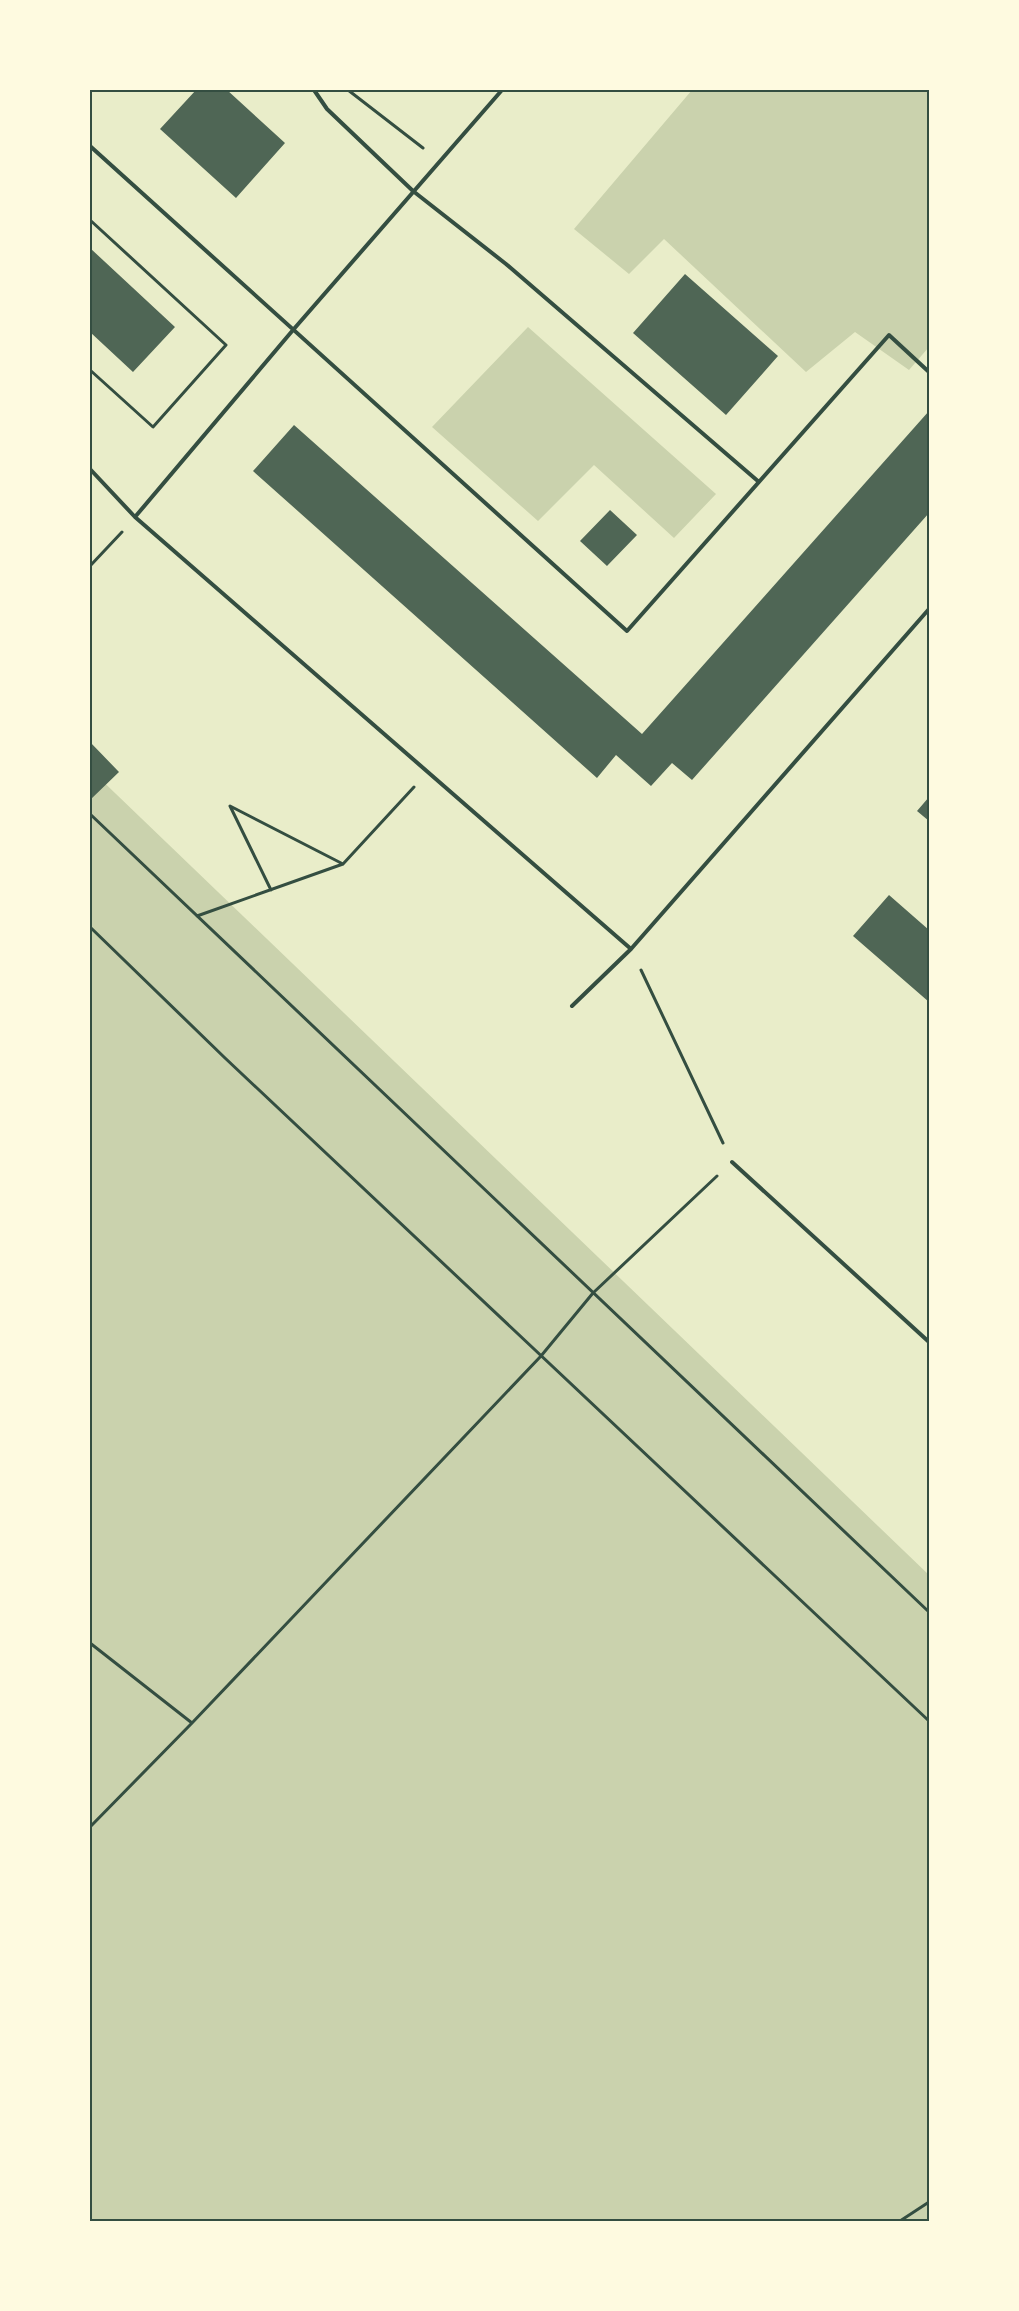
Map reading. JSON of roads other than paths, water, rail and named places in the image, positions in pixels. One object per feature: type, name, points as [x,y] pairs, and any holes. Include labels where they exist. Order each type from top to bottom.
[{"type":"lane","points":[[314,90],[327,109],[413,191],[506,264],[759,482]]},
{"type":"lane","points":[[136,517],[293,330],[502,90]]},
{"type":"lane","points":[[90,146],[627,631],[889,335],[929,372]]},
{"type":"lane","points":[[90,469],[136,517],[631,949]]},
{"type":"lane","points":[[572,1006],[631,949],[929,609]]},
{"type":"lane","points":[[732,1162],[929,1342]]}]
